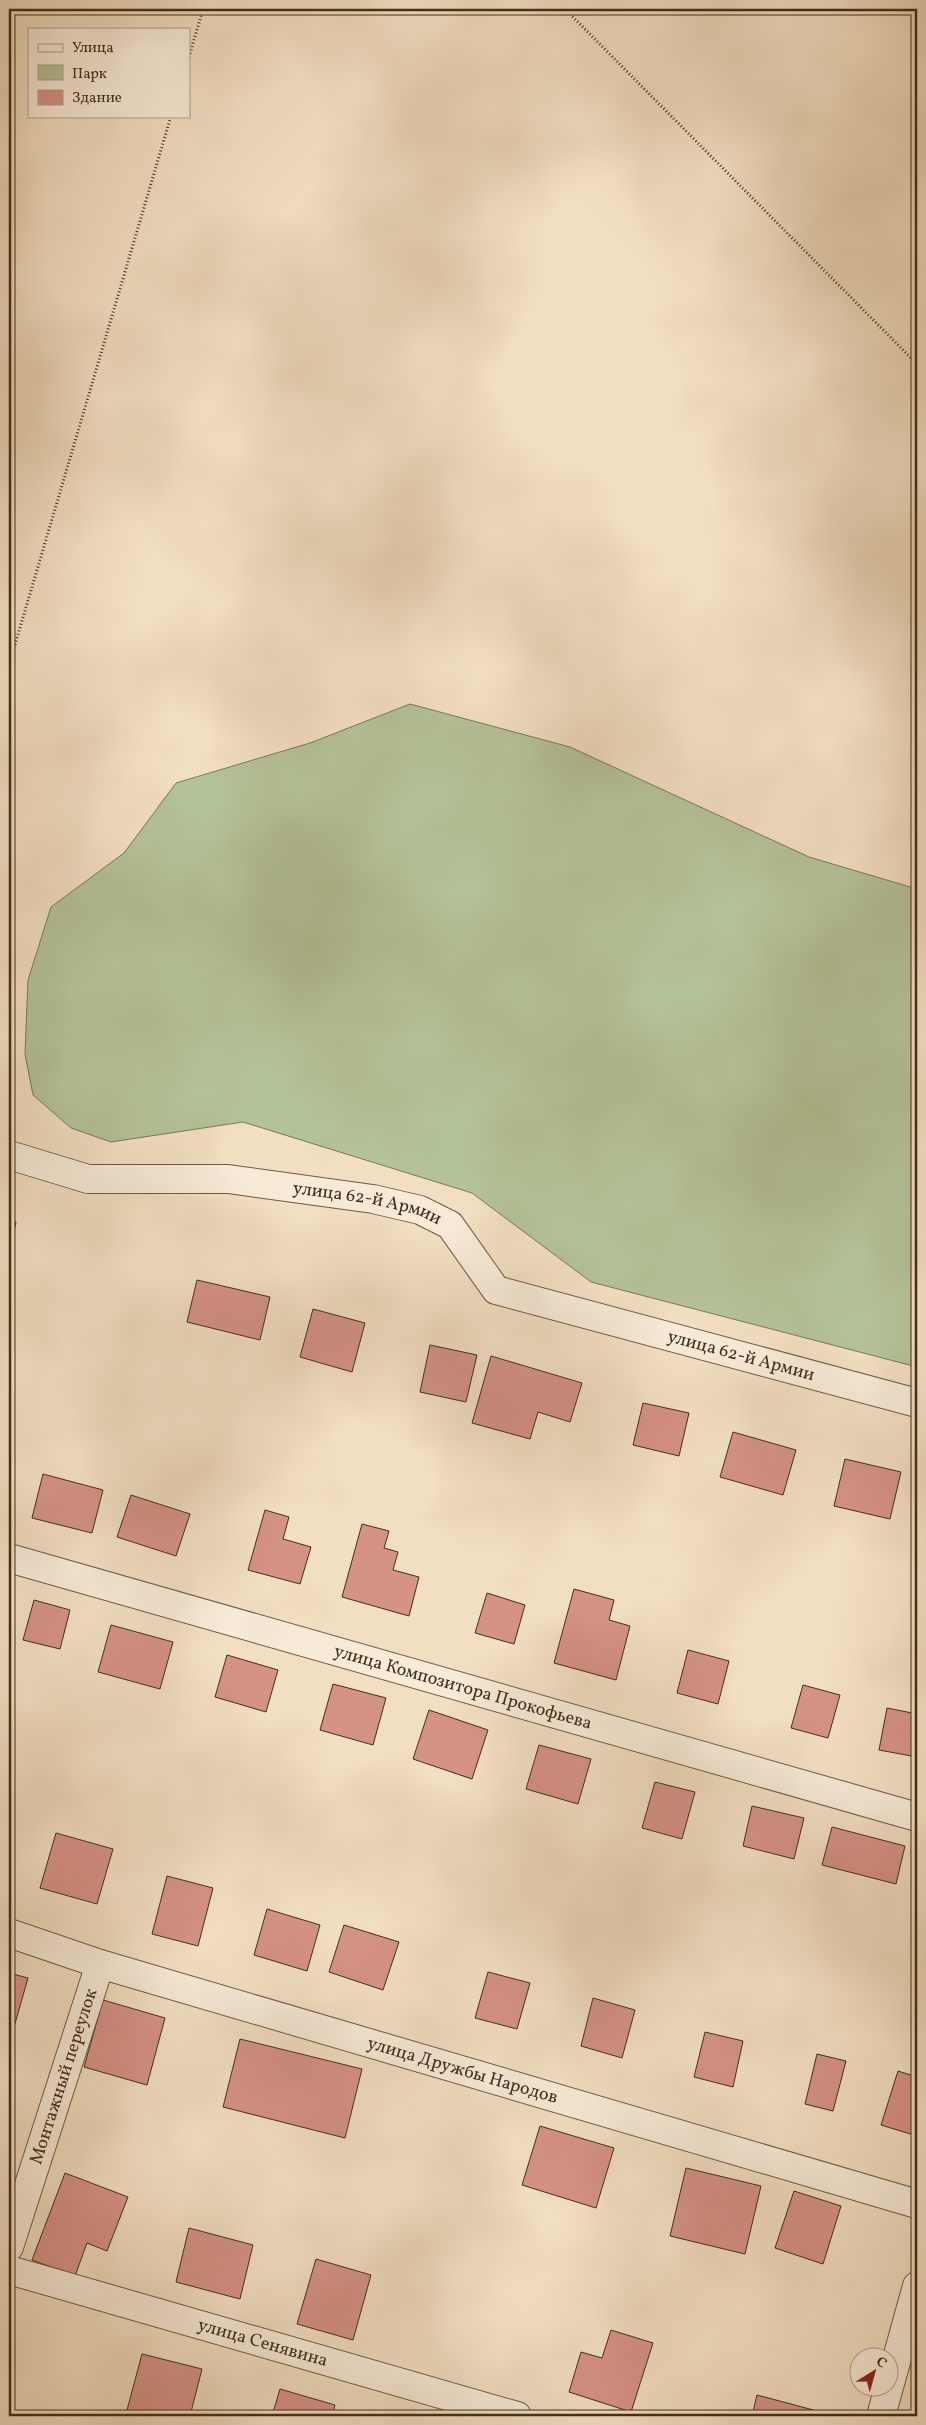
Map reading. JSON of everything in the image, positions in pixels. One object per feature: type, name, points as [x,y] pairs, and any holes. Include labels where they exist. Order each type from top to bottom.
[{"type":"street","name":"улица 62-й Армии","points":[[9,1155],[88,1179],[228,1180],[372,1199],[420,1210],[450,1225],[496,1290],[917,1403]]},
{"type":"street","name":"улица Композитора Прокофьева","points":[[9,1558],[917,1817]]},
{"type":"street","name":"улица Дружбы Народов","points":[[9,1934],[100,1964],[917,2204]]},
{"type":"street","name":"Монтажный переулок","points":[[9,2247],[100,1964]]},
{"type":"street","name":"улица Сенявина","points":[[9,2270],[517,2416]]},
{"type":"street","points":[[881,2416],[917,2286]]},
{"type":"path","points":[[190,54],[203,9]]},
{"type":"path","points":[[566,9],[917,364]]},
{"type":"path","points":[[9,665],[171,118]]},
{"type":"green space","points":[[410,704],[570,747],[809,857],[917,889],[917,1367],[591,1282],[472,1193],[243,1122],[111,1142],[71,1128],[33,1095],[25,1054],[28,980],[51,907],[124,853],[176,783],[310,743]]},
{"type":"building","points":[[9,1220],[16,1222],[9,1255]]},
{"type":"building","points":[[197,1280],[270,1297],[260,1340],[187,1322]]},
{"type":"building","points":[[313,1309],[365,1323],[352,1372],[300,1357]]},
{"type":"building","points":[[430,1345],[477,1355],[466,1402],[420,1392]]},
{"type":"building","points":[[491,1356],[582,1383],[570,1422],[538,1412],[530,1439],[472,1423]]},
{"type":"building","points":[[643,1403],[689,1413],[679,1456],[633,1445]]},
{"type":"building","points":[[733,1432],[796,1450],[783,1495],[720,1477]]},
{"type":"building","points":[[845,1459],[901,1472],[890,1519],[834,1506]]},
{"type":"building","points":[[43,1474],[103,1490],[92,1533],[32,1518]]},
{"type":"building","points":[[131,1495],[190,1514],[176,1556],[117,1537]]},
{"type":"building","points":[[265,1510],[289,1517],[283,1539],[311,1547],[300,1584],[248,1570]]},
{"type":"building","points":[[362,1524],[389,1531],[384,1548],[398,1552],[393,1570],[419,1577],[409,1616],[342,1597]]},
{"type":"building","points":[[574,1589],[614,1600],[609,1620],[630,1626],[616,1680],[554,1663]]},
{"type":"building","points":[[487,1593],[525,1605],[514,1644],[475,1633]]},
{"type":"building","points":[[34,1600],[70,1610],[60,1649],[23,1640]]},
{"type":"building","points":[[111,1625],[173,1642],[160,1689],[98,1672]]},
{"type":"building","points":[[688,1650],[729,1661],[718,1704],[677,1693]]},
{"type":"building","points":[[227,1655],[278,1670],[266,1712],[215,1697]]},
{"type":"building","points":[[333,1684],[386,1698],[373,1745],[320,1730]]},
{"type":"building","points":[[803,1685],[840,1695],[828,1738],[791,1728]]},
{"type":"building","points":[[887,1708],[917,1714],[917,1757],[879,1750]]},
{"type":"building","points":[[429,1710],[488,1730],[472,1779],[413,1759]]},
{"type":"building","points":[[539,1745],[591,1759],[578,1804],[526,1789]]},
{"type":"building","points":[[655,1782],[695,1792],[682,1839],[642,1828]]},
{"type":"building","points":[[752,1806],[804,1818],[794,1859],[743,1846]]},
{"type":"building","points":[[832,1827],[905,1846],[896,1884],[822,1865]]},
{"type":"building","points":[[56,1833],[113,1849],[97,1904],[40,1888]]},
{"type":"building","points":[[167,1876],[213,1888],[198,1946],[152,1934]]},
{"type":"building","points":[[267,1909],[320,1925],[307,1971],[254,1955]]},
{"type":"building","points":[[344,1925],[399,1942],[383,1990],[329,1972]]},
{"type":"building","points":[[488,1972],[530,1983],[517,2029],[475,2018]]},
{"type":"building","points":[[9,1973],[28,1978],[14,2027],[9,2026]]},
{"type":"building","points":[[593,1998],[635,2010],[622,2058],[581,2046]]},
{"type":"building","points":[[103,2000],[165,2018],[147,2085],[84,2067]]},
{"type":"building","points":[[705,2032],[743,2041],[733,2087],[694,2077]]},
{"type":"building","points":[[240,2039],[362,2069],[345,2138],[223,2107]]},
{"type":"building","points":[[817,2054],[846,2061],[833,2111],[805,2104]]},
{"type":"building","points":[[898,2071],[917,2077],[917,2136],[881,2125]]},
{"type":"building","points":[[540,2126],[614,2148],[596,2208],[522,2185]]},
{"type":"building","points":[[686,2168],[761,2186],[745,2254],[670,2236]]},
{"type":"building","points":[[65,2173],[128,2197],[107,2251],[87,2243],[75,2276],[32,2260]]},
{"type":"building","points":[[794,2191],[841,2206],[823,2264],[775,2248]]},
{"type":"building","points":[[189,2228],[253,2245],[240,2299],[176,2282]]},
{"type":"building","points":[[316,2259],[371,2275],[353,2340],[297,2324]]},
{"type":"building","points":[[611,2330],[653,2343],[631,2412],[569,2392],[581,2352],[602,2358]]},
{"type":"building","points":[[142,2354],[202,2369],[190,2416],[151,2416],[127,2410]]},
{"type":"building","points":[[280,2389],[335,2405],[332,2416],[272,2416]]},
{"type":"building","points":[[757,2395],[836,2416],[752,2416]]}]
